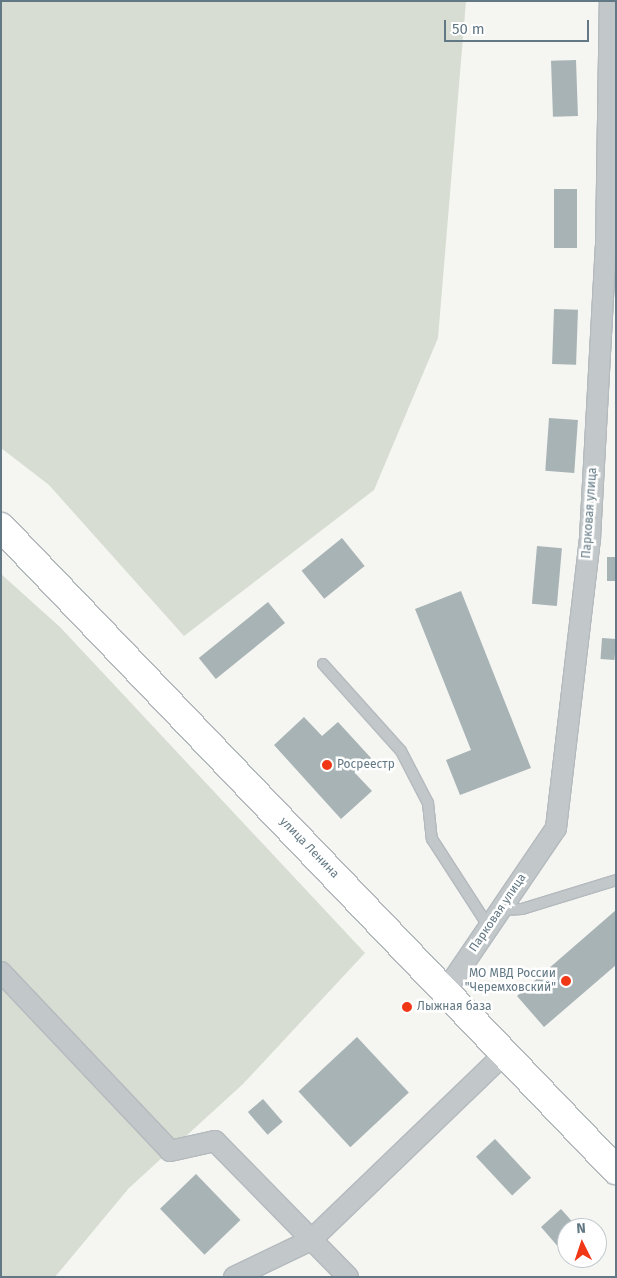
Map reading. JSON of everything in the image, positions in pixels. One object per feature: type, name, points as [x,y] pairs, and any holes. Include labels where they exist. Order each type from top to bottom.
[{"type":"main road","name":"улица Ленина","points":[[1,527],[446,990],[616,1170]]},
{"type":"street","name":"Парковая улица","points":[[446,990],[556,828],[590,538],[606,246],[610,1]]},
{"type":"street","points":[[1,972],[170,1151],[216,1141],[348,1277]]},
{"type":"street","points":[[233,1276],[311,1240],[505,1053]]},
{"type":"lane","points":[[323,664],[401,751],[428,803],[432,839],[489,927]]},
{"type":"lane","points":[[501,910],[522,909],[616,880]]},
{"type":"shaded area","points":[[1,1],[466,1],[438,338],[374,490],[184,636],[49,485],[1,448]]},
{"type":"shaded area","points":[[1,574],[60,627],[365,953],[243,1084],[129,1188],[55,1277],[1,1277]]},
{"type":"building","points":[[576,60],[578,116],[553,117],[551,61]]},
{"type":"building","points":[[554,189],[577,189],[577,248],[554,248]]},
{"type":"building","points":[[554,309],[578,310],[576,365],[552,364]]},
{"type":"building","points":[[549,418],[578,420],[574,473],[545,471]]},
{"type":"building","points":[[342,538],[365,566],[324,599],[302,571]]},
{"type":"building","points":[[537,546],[562,548],[557,606],[532,604]]},
{"type":"building","points":[[607,557],[616,557],[616,581],[607,581]]},
{"type":"building","points":[[461,591],[531,768],[460,795],[446,760],[471,750],[415,609]]},
{"type":"building","points":[[268,602],[285,623],[216,679],[199,658]]},
{"type":"building","points":[[602,638],[616,639],[615,660],[601,659]]},
{"type":"building","name":"Росреестр","points":[[304,717],[322,736],[338,722],[371,758],[355,773],[372,791],[341,819],[274,745]]},
{"type":"building","name":"МО МВД России \"Черемховский\"","points":[[616,910],[616,965],[544,1027],[517,996]]},
{"type":"building","points":[[357,1037],[409,1093],[350,1147],[298,1092]]},
{"type":"building","points":[[263,1099],[283,1122],[268,1135],[248,1112]]},
{"type":"building","points":[[495,1139],[531,1178],[512,1195],[476,1157]]},
{"type":"building","points":[[196,1174],[240,1220],[204,1255],[160,1209]]},
{"type":"building","points":[[561,1209],[569,1218],[557,1218],[557,1245],[541,1227]]},
{"type":"place","name":"Росреестр","points":[[327,765]]},
{"type":"place","name":"МО МВД России \"Черемховский\"","points":[[566,981]]},
{"type":"place","name":"Лыжная база","points":[[407,1007]]}]
